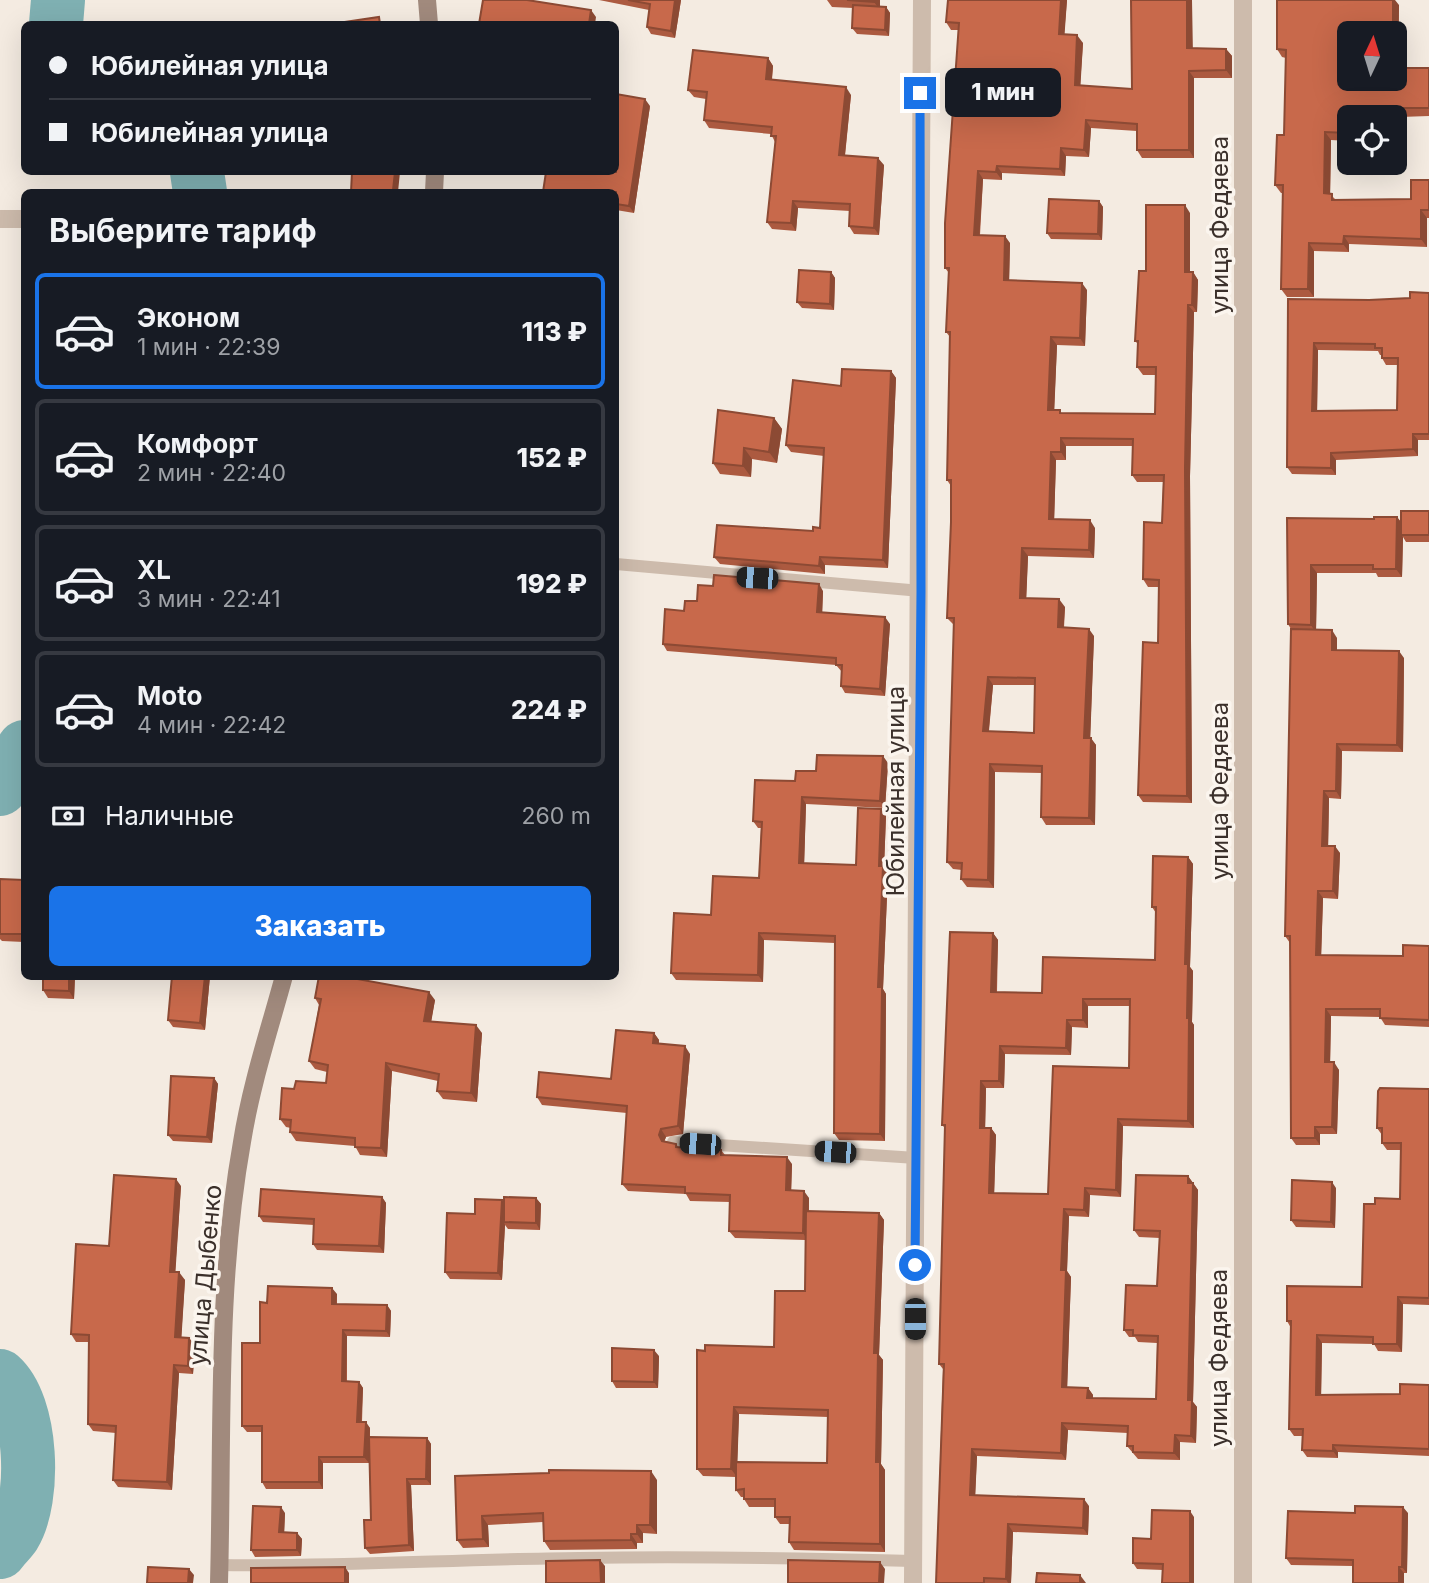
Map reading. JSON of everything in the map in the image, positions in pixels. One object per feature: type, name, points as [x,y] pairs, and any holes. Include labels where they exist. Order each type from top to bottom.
[{"type":"main road","points":[[427,0],[429,21]]},
{"type":"main road","name":"улица Дыбенко","points":[[219,1574],[220,1380],[234,1205],[249,1101],[283,980]]},
{"type":"street","name":"Юбилейная улица","points":[[913,1583],[921,591],[919,116],[922,0]]},
{"type":"street","name":"улица Федяева","points":[[1242,1583],[1243,0]]},
{"type":"street","points":[[0,219],[21,219]]},
{"type":"lane","points":[[619,564],[921,591]]},
{"type":"lane","points":[[673,1142],[916,1158]]},
{"type":"lane","points":[[219,1574],[327,1566],[605,1557],[913,1561]]},
{"type":"building","points":[[483,0],[527,0],[591,10],[589,21],[480,21]]},
{"type":"building","points":[[628,0],[675,0],[671,31],[647,27],[650,4]]},
{"type":"building","points":[[948,0],[1061,0],[1059,34],[1077,35],[1075,85],[1132,89],[1131,0],[1187,0],[1187,48],[1226,49],[1226,70],[1189,71],[1189,150],[1137,150],[1137,124],[1086,120],[1084,150],[1061,148],[1060,169],[997,166],[996,172],[978,171],[974,235],[1005,236],[1004,280],[1082,283],[1080,338],[1051,337],[1048,410],[1060,410],[1060,413],[1155,414],[1156,367],[1137,367],[1138,341],[1135,341],[1139,271],[1146,271],[1146,205],[1185,205],[1185,272],[1193,272],[1192,305],[1188,305],[1185,468],[1187,796],[1138,795],[1143,642],[1158,643],[1159,580],[1143,579],[1144,522],[1162,523],[1164,475],[1132,475],[1133,439],[1061,438],[1061,452],[1051,452],[1049,519],[1090,520],[1089,550],[1022,548],[1020,598],[1059,599],[1058,627],[1089,629],[1084,738],[1091,738],[1089,818],[1041,817],[1042,766],[990,764],[988,880],[961,879],[962,863],[947,862],[954,618],[947,618],[951,480],[947,480],[950,332],[946,332],[949,268],[945,268],[945,223],[959,23],[946,22]],"holes":[[[988,677],[1035,678],[1034,733],[983,731]]]},
{"type":"building","points":[[1277,0],[1393,0],[1393,21],[1337,21],[1337,91],[1407,91],[1407,68],[1429,68],[1429,108],[1407,108],[1407,105],[1337,105],[1337,132],[1325,132],[1324,193],[1332,194],[1332,200],[1411,199],[1411,180],[1429,180],[1429,210],[1421,210],[1421,239],[1344,236],[1343,244],[1309,243],[1308,289],[1281,289],[1283,185],[1275,185],[1277,135],[1284,135],[1286,50],[1277,49]]},
{"type":"building","points":[[853,5],[886,7],[885,30],[852,28]]},
{"type":"building","points":[[379,17],[380,21],[352,21]]},
{"type":"building","points":[[693,50],[768,58],[766,79],[846,87],[839,155],[878,158],[874,228],[849,226],[850,204],[793,201],[791,223],[767,222],[776,136],[771,136],[772,127],[704,120],[707,92],[688,90]]},
{"type":"building","points":[[619,95],[645,99],[629,206],[619,204],[619,189],[543,189],[546,175],[619,175]]},
{"type":"building","points":[[352,175],[395,175],[393,189],[351,189]]},
{"type":"building","points":[[1049,199],[1099,201],[1098,234],[1047,233]]},
{"type":"building","points":[[799,270],[831,272],[830,304],[797,302]]},
{"type":"building","points":[[1410,292],[1429,293],[1429,434],[1413,434],[1413,449],[1331,453],[1331,468],[1287,467],[1288,299],[1410,298]],"holes":[[[1314,343],[1375,344],[1375,348],[1382,348],[1382,358],[1398,358],[1397,410],[1312,411]]]},
{"type":"building","points":[[842,369],[891,371],[883,560],[820,557],[819,566],[714,557],[717,525],[813,531],[813,527],[820,528],[824,448],[786,445],[793,380],[841,386]]},
{"type":"building","points":[[718,410],[774,418],[769,452],[744,448],[743,466],[713,463]]},
{"type":"building","points":[[1401,511],[1429,511],[1429,535],[1401,535]]},
{"type":"building","points":[[1397,517],[1396,569],[1373,569],[1373,565],[1311,565],[1311,625],[1288,624],[1287,518]]},
{"type":"building","points":[[714,575],[819,584],[817,612],[885,617],[880,689],[841,686],[842,665],[836,665],[836,658],[663,644],[665,609],[684,611],[685,601],[697,601],[698,585],[713,586]]},
{"type":"building","points":[[1291,629],[1332,630],[1332,650],[1399,651],[1397,745],[1337,744],[1336,791],[1324,791],[1322,846],[1335,846],[1333,891],[1318,891],[1316,955],[1403,956],[1403,945],[1429,946],[1429,1020],[1380,1018],[1380,1009],[1326,1009],[1325,1062],[1334,1062],[1332,1127],[1315,1127],[1315,1138],[1291,1138],[1290,936],[1285,936]]},
{"type":"building","points":[[817,755],[883,756],[880,801],[802,797],[799,863],[856,865],[858,808],[881,809],[879,866],[883,866],[878,987],[882,987],[880,1134],[834,1133],[835,936],[759,933],[758,975],[671,973],[674,913],[711,915],[713,876],[759,878],[762,822],[753,821],[755,780],[795,781],[796,771],[816,771]]},
{"type":"building","points":[[1153,856],[1188,857],[1185,964],[1188,964],[1188,1121],[1118,1119],[1116,1190],[1085,1188],[1084,1210],[1064,1209],[1061,1270],[1066,1270],[1062,1387],[1088,1388],[1087,1398],[1156,1399],[1158,1336],[1133,1335],[1133,1330],[1124,1330],[1126,1285],[1157,1286],[1160,1231],[1134,1230],[1136,1175],[1188,1176],[1188,1183],[1193,1183],[1188,1400],[1192,1400],[1191,1436],[1175,1435],[1174,1453],[1133,1452],[1133,1446],[1127,1446],[1128,1426],[1062,1423],[1061,1453],[972,1449],[970,1495],[1084,1499],[1083,1528],[1008,1524],[1006,1579],[984,1578],[984,1583],[936,1583],[944,1364],[939,1364],[945,1125],[942,1125],[950,932],[993,933],[991,992],[1042,993],[1043,957],[1155,960],[1156,907],[1152,907]],"holes":[[[1083,999],[1130,999],[1129,1068],[1053,1066],[1048,1194],[989,1193],[991,1128],[980,1128],[981,1081],[999,1081],[1000,1046],[1066,1048],[1067,1020],[1083,1020]]]},
{"type":"building","points":[[0,879],[21,880],[21,934],[0,934]]},
{"type":"building","points":[[43,980],[69,980],[69,991],[43,990]]},
{"type":"building","points":[[172,980],[205,980],[200,1023],[168,1020]]},
{"type":"building","points":[[318,980],[363,980],[429,992],[424,1021],[476,1025],[471,1093],[437,1091],[439,1074],[386,1063],[381,1148],[355,1147],[355,1138],[290,1132],[291,1120],[280,1119],[282,1088],[294,1089],[296,1081],[326,1083],[328,1065],[309,1061],[321,999],[315,998]]},
{"type":"building","points":[[616,1030],[654,1033],[653,1043],[685,1046],[678,1126],[661,1129],[659,1135],[662,1141],[676,1144],[676,1147],[721,1150],[721,1155],[787,1157],[786,1190],[804,1191],[803,1233],[729,1231],[730,1195],[685,1193],[685,1187],[622,1184],[627,1106],[537,1097],[539,1072],[611,1079]]},
{"type":"building","points":[[171,1076],[214,1078],[207,1137],[168,1135]]},
{"type":"building","points":[[1380,1088],[1429,1089],[1429,1298],[1398,1297],[1397,1344],[1373,1344],[1373,1337],[1317,1335],[1316,1395],[1400,1394],[1400,1384],[1429,1385],[1429,1449],[1333,1445],[1333,1451],[1302,1450],[1303,1429],[1289,1429],[1291,1321],[1287,1321],[1287,1286],[1362,1287],[1364,1204],[1375,1204],[1375,1198],[1400,1199],[1401,1143],[1382,1143],[1382,1128],[1377,1128]]},
{"type":"building","points":[[114,1175],[176,1179],[170,1272],[179,1272],[175,1337],[189,1338],[188,1366],[174,1365],[167,1482],[113,1480],[116,1426],[88,1424],[89,1335],[71,1334],[76,1244],[109,1246]]},
{"type":"building","points":[[1292,1180],[1332,1182],[1331,1222],[1291,1220]]},
{"type":"building","points":[[261,1189],[382,1197],[379,1246],[313,1244],[314,1219],[259,1216]]},
{"type":"building","points":[[504,1197],[536,1198],[536,1223],[504,1222]]},
{"type":"building","points":[[475,1199],[502,1200],[498,1273],[445,1272],[447,1213],[475,1214]]},
{"type":"building","points":[[806,1211],[879,1213],[874,1353],[878,1353],[876,1462],[880,1462],[880,1544],[789,1542],[790,1517],[775,1517],[775,1499],[744,1499],[744,1489],[736,1490],[736,1462],[827,1463],[828,1410],[734,1407],[731,1469],[697,1469],[697,1350],[705,1351],[705,1345],[774,1347],[775,1291],[805,1291]]},
{"type":"building","points":[[268,1286],[332,1288],[332,1304],[387,1305],[386,1331],[343,1330],[342,1381],[359,1382],[357,1422],[366,1422],[364,1457],[319,1457],[319,1482],[262,1482],[262,1426],[242,1426],[242,1343],[260,1343],[260,1302],[267,1303]]},
{"type":"building","points":[[612,1348],[654,1350],[654,1382],[612,1381]]},
{"type":"building","points":[[369,1437],[427,1438],[426,1479],[407,1479],[409,1545],[365,1548],[364,1520],[371,1520]]},
{"type":"building","points":[[549,1470],[651,1471],[650,1525],[637,1525],[637,1534],[631,1534],[631,1540],[544,1541],[543,1513],[482,1516],[483,1539],[457,1540],[455,1476],[549,1473]]},
{"type":"building","points":[[253,1506],[281,1507],[279,1532],[297,1533],[297,1550],[251,1550]]},
{"type":"building","points":[[1355,1506],[1403,1507],[1402,1567],[1399,1567],[1399,1583],[1353,1583],[1353,1560],[1286,1558],[1288,1511],[1355,1513]]},
{"type":"building","points":[[1152,1510],[1190,1511],[1190,1583],[1162,1583],[1163,1564],[1133,1563],[1133,1538],[1151,1539]]},
{"type":"building","points":[[600,1560],[601,1583],[546,1583],[546,1561]]},
{"type":"building","points":[[788,1560],[880,1562],[879,1583],[788,1583]]},
{"type":"building","points":[[148,1567],[189,1569],[188,1583],[147,1583]]},
{"type":"building","points":[[345,1567],[345,1583],[251,1583],[251,1568]]},
{"type":"building","points":[[1037,1573],[1080,1575],[1080,1583],[1036,1583]]},
{"type":"waterway","points":[[56,21],[58,0]]},
{"type":"waterway","points":[[197,175],[200,189]]},
{"type":"waterway","points":[[0,789],[21,752]]},
{"type":"waterway","points":[[0,1376],[11,1390],[19,1408],[28,1453],[26,1499],[21,1519],[14,1535],[0,1552]]},
{"type":"route","points":[[915,1265],[921,591],[920,93]]}]
